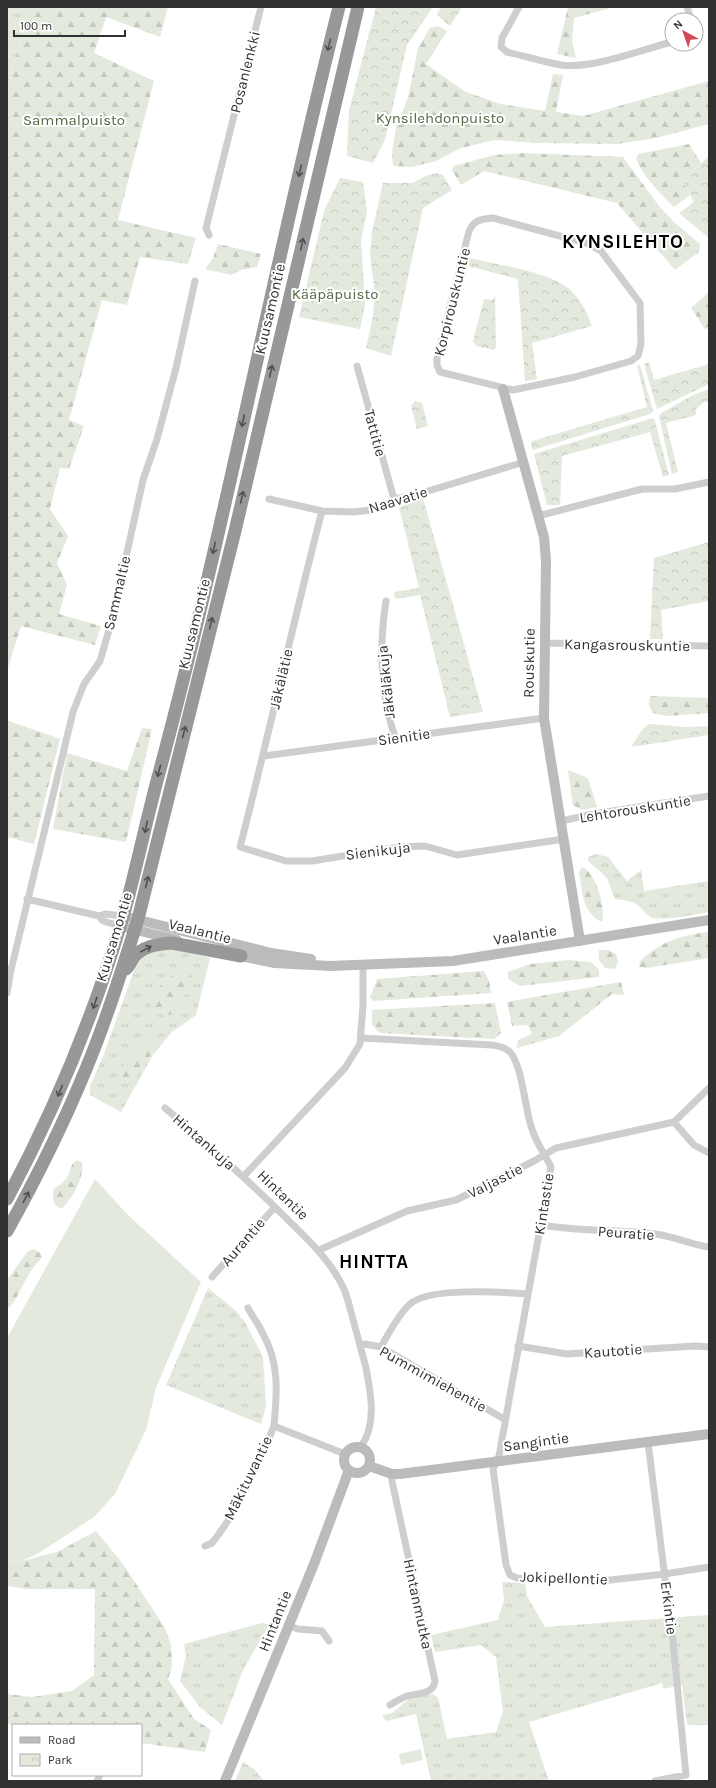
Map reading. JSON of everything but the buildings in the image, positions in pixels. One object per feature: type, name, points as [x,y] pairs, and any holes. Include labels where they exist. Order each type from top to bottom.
[{"type":"highway","name":"Kuusamontie","points":[[7,1199],[53,1108],[75,1055],[95,1004],[122,921],[180,693],[339,7]]},
{"type":"highway","name":"Kuusamontie","points":[[7,1231],[51,1148],[86,1069],[120,977],[136,925],[235,531],[358,7]]},
{"type":"highway","points":[[120,977],[134,957],[141,951],[156,945],[172,943],[241,956]]},
{"type":"street","name":"Posanlenkki","points":[[209,235],[206,228],[230,137],[261,7]]},
{"type":"street","points":[[519,7],[502,38],[501,47],[507,52],[567,65],[594,63],[664,44]]},
{"type":"street","name":"Korpirouskuntie","points":[[493,218],[586,243],[594,247],[601,252],[637,296],[642,308],[641,344],[638,356],[631,361],[575,377],[513,390],[503,388],[440,372],[437,365],[437,359],[469,232],[472,225],[477,220],[493,218]]},
{"type":"street","name":"Sammaltie","points":[[7,993],[9,969],[28,899],[73,712],[84,684],[100,661],[113,616],[143,480],[157,439],[176,368],[195,281]]},
{"type":"street","name":"Tattitie","points":[[357,366],[394,499]]},
{"type":"street","name":"Rouskutie","points":[[503,388],[544,537],[546,560],[544,718],[580,941]]},
{"type":"street","name":"Naavatie","points":[[269,499],[322,510],[353,512],[371,510],[388,504],[394,499],[415,495],[524,462]]},
{"type":"street","points":[[538,516],[642,489],[675,489],[709,482]]},
{"type":"street","name":"Jäkälätie","points":[[240,847],[264,756],[298,604],[322,510]]},
{"type":"street","name":"Jäkäläkuja","points":[[386,601],[382,631],[381,661],[385,698],[393,732],[396,738]]},
{"type":"street","name":"Kangasrouskuntie","points":[[544,643],[709,646]]},
{"type":"street","name":"Sienitie","points":[[264,756],[544,718]]},
{"type":"street","name":"Lehtorouskuntie","points":[[561,821],[593,814],[709,796]]},
{"type":"street","name":"Sienikuja","points":[[240,847],[286,861],[312,860],[399,847],[425,846],[458,855],[564,840]]},
{"type":"street","points":[[28,899],[99,916],[106,914],[122,921]]},
{"type":"street","name":"Vaalantie","points":[[122,921],[241,956],[275,963],[330,966],[453,961],[709,920]]},
{"type":"street","name":"Vaalantie","points":[[136,925],[271,953],[327,960],[344,965]]},
{"type":"street","name":"Hintantie","points":[[361,1447],[372,1417],[371,1393],[361,1346],[344,1290],[333,1268],[319,1250],[243,1177],[344,1068],[360,1044],[363,1005],[363,965]]},
{"type":"street","name":"Kintastie","points":[[360,1038],[492,1046],[509,1051],[515,1061],[525,1096],[530,1125],[538,1144],[551,1167],[542,1225],[527,1294],[496,1462]]},
{"type":"street","points":[[709,1088],[674,1122],[694,1145],[709,1152]]},
{"type":"street","name":"Hintankuja","points":[[165,1108],[243,1177]]},
{"type":"street","name":"Valjastie","points":[[319,1250],[407,1211],[456,1200],[534,1161],[556,1148],[674,1122]]},
{"type":"street","name":"Aurantie","points":[[212,1277],[275,1207]]},
{"type":"street","name":"Peuratie","points":[[542,1225],[563,1229],[656,1234],[695,1245],[709,1247]]},
{"type":"street","points":[[381,1348],[390,1332],[410,1304],[421,1298],[435,1295],[494,1291],[527,1294]]},
{"type":"street","name":"Mäkituvantie","points":[[206,1546],[212,1543],[240,1502],[274,1426],[278,1390],[273,1359],[263,1332],[248,1308]]},
{"type":"street","name":"Pummimiehentie","points":[[361,1346],[365,1344],[381,1348],[504,1419]]},
{"type":"street","name":"Kautotie","points":[[518,1346],[567,1354],[695,1346],[709,1347]]},
{"type":"street","name":"Mäkituvantie","points":[[274,1426],[345,1454]]},
{"type":"street","name":"Sangintie","points":[[369,1466],[392,1474],[400,1474],[709,1434]]},
{"type":"street","name":"Erkintie","points":[[648,1442],[673,1642],[686,1775],[655,1781]]},
{"type":"street","points":[[361,1447],[369,1455],[369,1466],[360,1472],[349,1470],[344,1463],[345,1454],[352,1448],[361,1447]]},
{"type":"street","name":"Jokipellontie","points":[[496,1462],[493,1470],[506,1565],[510,1575],[517,1578],[592,1582],[665,1574],[709,1567]]},
{"type":"street","name":"Hintantie","points":[[224,1781],[314,1564],[349,1470]]},
{"type":"street","name":"Hintanmutka","points":[[390,1704],[405,1696],[430,1691],[434,1686],[435,1681],[392,1480],[392,1474]]},
{"type":"street","points":[[289,1626],[298,1629],[322,1631],[329,1641]]},
{"type":"green space","points":[[7,7],[29,7],[7,91]]},
{"type":"green space","name":"Sammalpuisto","points":[[29,7],[168,7],[160,37],[106,17],[94,53],[154,81],[118,220],[196,238],[188,264],[140,257],[127,305],[102,300],[69,420],[84,426],[69,469],[60,468],[50,509],[68,536],[57,563],[67,585],[59,614],[101,626],[95,645],[21,626],[7,671],[7,91]]},
{"type":"green space","points":[[376,7],[433,7],[407,45],[385,140],[373,163],[347,156],[349,110]]},
{"type":"green space","points":[[441,7],[462,7],[450,26],[437,15]]},
{"type":"green space","points":[[568,7],[614,7],[574,18],[572,40],[576,58],[557,54]]},
{"type":"green space","name":"Kynsilehdonpuisto","points":[[438,26],[447,31],[426,64],[464,91],[500,104],[545,111],[553,74],[563,75],[556,112],[583,116],[709,81],[709,124],[656,138],[617,144],[538,143],[495,140],[461,148],[436,161],[412,167],[393,166],[392,153],[396,127],[408,98],[418,48],[430,28]]},
{"type":"green space","points":[[689,144],[701,163],[683,180],[690,195],[674,207],[648,179],[636,159],[638,154]]},
{"type":"green space","points":[[522,153],[623,157],[659,206],[674,222],[700,244],[699,252],[675,270],[617,203],[484,171],[461,185],[452,170],[454,166],[494,155]]},
{"type":"green space","points":[[708,157],[709,238],[679,213],[694,202],[683,180]]},
{"type":"green space","name":"Kääpäpuisto","points":[[438,173],[443,175],[452,190],[423,208],[391,356],[366,348],[372,321],[375,296],[370,253],[372,232],[383,183],[412,183],[428,175]]},
{"type":"green space","name":"Kääpäpuisto","points":[[340,178],[363,182],[367,211],[361,240],[365,305],[360,329],[299,317],[324,211]]},
{"type":"green space","points":[[218,244],[261,254],[257,267],[241,270],[231,275],[205,269],[213,258]]},
{"type":"green space","points":[[469,258],[534,273],[557,281],[567,287],[579,300],[592,326],[532,343],[537,379],[525,381],[518,279],[468,266]]},
{"type":"green space","points":[[709,292],[709,328],[705,329],[691,308]]},
{"type":"green space","points":[[495,294],[496,347],[494,350],[476,346],[473,341],[484,299],[493,300]]},
{"type":"green space","points":[[649,362],[654,380],[709,364],[709,384],[657,409],[644,364]]},
{"type":"green space","points":[[640,365],[653,411],[650,414],[533,450],[531,444],[532,441],[647,407],[637,366]]},
{"type":"green space","points":[[709,389],[709,401],[704,402],[696,409],[696,415],[666,423],[678,472],[672,474],[659,416],[693,395]]},
{"type":"green space","points":[[415,401],[422,403],[428,426],[417,429],[411,406]]},
{"type":"green space","points":[[653,418],[669,475],[663,477],[650,432],[562,456],[560,505],[547,505],[534,454]]},
{"type":"green space","points":[[423,498],[483,712],[450,717],[420,595],[395,599],[394,592],[419,588],[399,507]]},
{"type":"green space","points":[[709,542],[709,601],[661,610],[663,639],[650,639],[654,558]]},
{"type":"green space","points":[[650,696],[709,698],[709,713],[667,716],[653,713],[649,706]]},
{"type":"green space","points":[[7,718],[9,721],[60,739],[34,844],[7,837]]},
{"type":"green space","points":[[649,724],[686,727],[709,726],[709,735],[631,747],[642,730]]},
{"type":"green space","points":[[142,728],[152,729],[126,842],[53,829],[67,753],[127,771]]},
{"type":"green space","points":[[568,770],[588,778],[597,807],[582,810],[573,805]]},
{"type":"green space","points":[[596,854],[608,857],[627,881],[641,870],[644,891],[709,881],[709,912],[661,919],[650,917],[632,902],[615,899],[607,878],[588,861],[588,857]]},
{"type":"green space","points":[[582,867],[592,876],[599,891],[603,908],[602,922],[590,913],[584,900],[579,872]]},
{"type":"green space","points":[[709,932],[709,958],[647,968],[639,967],[640,961],[663,944],[680,937]]},
{"type":"green space","points":[[169,947],[210,958],[196,1015],[172,1032],[153,1055],[121,1112],[90,1095],[90,1086],[104,1054],[137,962],[147,953]]},
{"type":"green space","points":[[599,950],[608,950],[616,954],[618,962],[615,969],[605,968],[599,960]]},
{"type":"green space","points":[[568,960],[591,962],[599,970],[599,977],[520,986],[508,979],[508,972],[530,964]]},
{"type":"green space","points":[[484,971],[489,981],[491,993],[374,1001],[370,998],[377,979]]},
{"type":"green space","points":[[179,972],[190,974],[193,981],[189,991],[178,1001],[172,1014],[164,1016],[156,1012],[151,1006],[152,1000],[160,986]]},
{"type":"green space","points":[[621,982],[624,995],[612,994],[559,1036],[517,1048],[518,1040],[532,1034],[528,1025],[512,1026],[507,1002]]},
{"type":"green space","points":[[495,1003],[501,1033],[494,1039],[380,1033],[372,1025],[372,1010]]},
{"type":"green space","points":[[147,1042],[152,1043],[155,1047],[131,1085],[123,1081],[118,1074],[123,1066],[135,1054],[142,1050]]},
{"type":"green space","points":[[77,1160],[82,1162],[82,1174],[80,1181],[69,1200],[61,1209],[55,1205],[53,1191],[66,1179],[72,1164]]},
{"type":"green space","points":[[95,1179],[128,1215],[201,1282],[156,1388],[146,1430],[115,1494],[94,1517],[39,1553],[22,1561],[7,1562],[7,1338]]},
{"type":"green space","points":[[34,1249],[40,1253],[42,1257],[30,1272],[14,1302],[7,1309],[7,1280],[28,1251]]},
{"type":"green space","points":[[208,1288],[236,1311],[245,1322],[263,1357],[266,1406],[261,1424],[166,1385]]},
{"type":"green space","points":[[96,1531],[123,1564],[165,1628],[171,1645],[172,1667],[168,1679],[194,1719],[211,1730],[205,1752],[142,1743],[142,1724],[7,1724],[7,1694],[32,1697],[72,1691],[94,1675],[95,1589],[26,1589],[7,1586],[7,1562],[22,1561],[57,1552]]},
{"type":"green space","points":[[502,1582],[525,1583],[527,1596],[545,1627],[709,1615],[709,1725],[687,1725],[682,1685],[663,1689],[662,1683],[529,1722],[549,1781],[431,1781],[416,1714],[386,1721],[382,1715],[392,1713],[409,1699],[433,1694],[438,1698],[447,1739],[496,1732],[503,1712],[496,1657],[481,1645],[435,1652],[431,1635],[498,1620],[504,1600]]},
{"type":"green space","points":[[262,1623],[269,1625],[243,1670],[222,1725],[201,1708],[180,1681],[186,1656],[184,1644]]},
{"type":"green space","points":[[421,1749],[423,1760],[401,1765],[399,1754]]},
{"type":"green space","points":[[243,1762],[254,1769],[264,1781],[235,1781]]},
{"type":"district","name":"KYNSILEHTO","points":[[623,241]]},
{"type":"district","name":"HINTTA","points":[[374,1261]]}]
